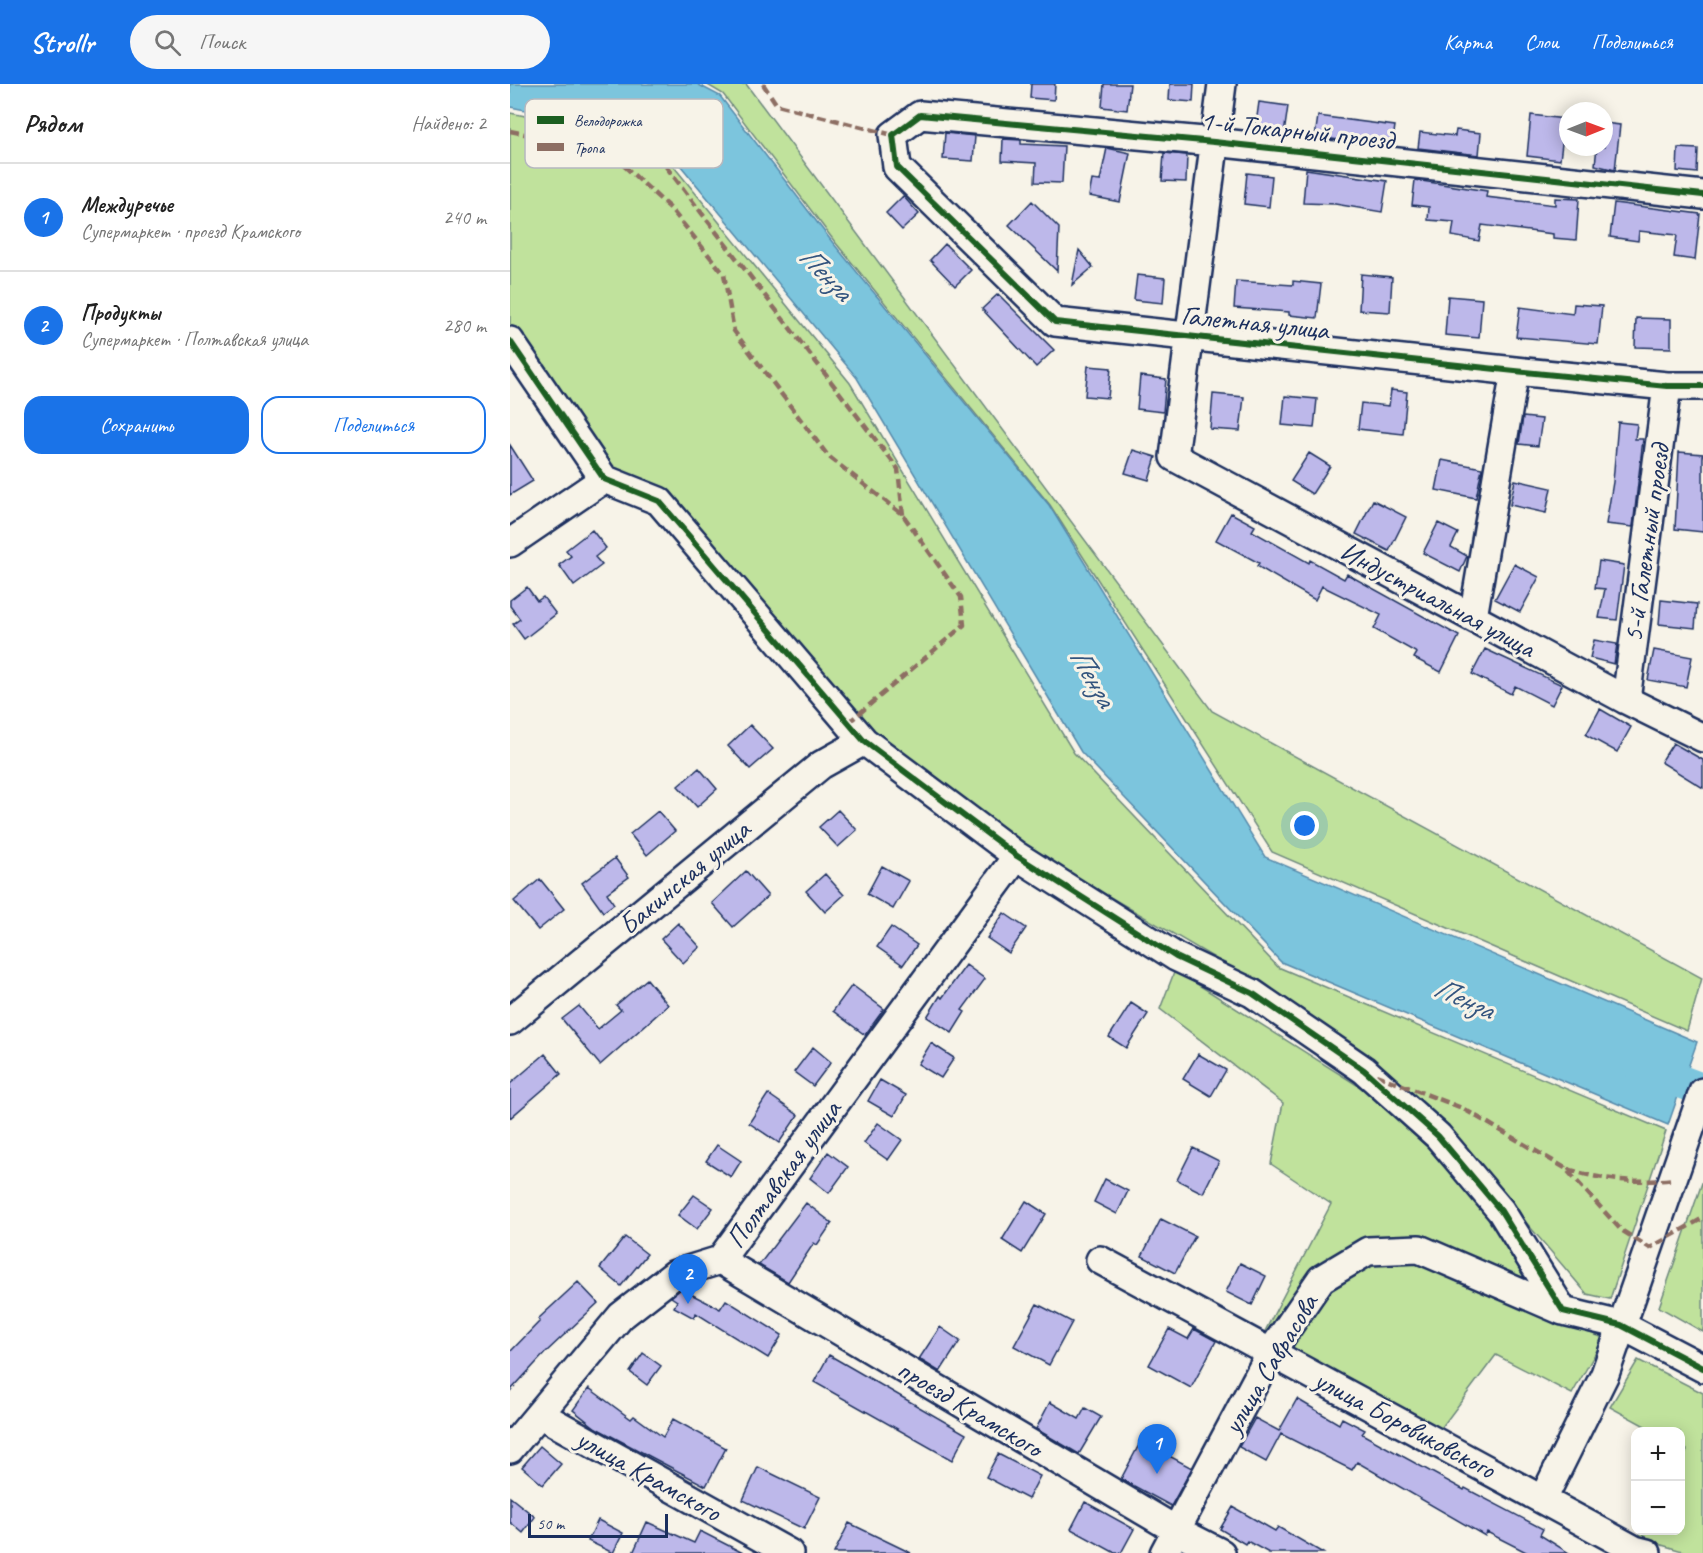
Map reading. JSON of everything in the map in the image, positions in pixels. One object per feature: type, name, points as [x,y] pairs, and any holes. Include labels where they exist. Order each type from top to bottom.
[{"type":"street","points":[[1191,336],[1222,84]]},
{"type":"street","name":"1-й Токарный проезд","points":[[893,135],[920,115],[1214,142],[1703,195]]},
{"type":"street","name":"Галетная улица","points":[[893,135],[897,167],[1055,322],[1515,371],[1667,386],[1703,386]]},
{"type":"street","name":"Индустриальная улица","points":[[1191,336],[1174,457],[1626,700],[1703,738]]},
{"type":"street","points":[[510,341],[604,479],[659,501],[864,741],[1017,856],[1176,957],[1251,993],[1364,1070],[1437,1136],[1501,1211],[1563,1311]]},
{"type":"street","points":[[1473,617],[1515,371]]},
{"type":"street","name":"5-й Галетный проезд","points":[[1626,700],[1667,386]]},
{"type":"street","points":[[510,543],[604,479]]},
{"type":"street","name":"Бакинская улица","points":[[510,1021],[821,765],[864,741]]},
{"type":"street","name":"Полтавская улица","points":[[510,1449],[541,1415],[621,1316],[675,1274],[720,1260],[1017,856]]},
{"type":"street","points":[[1543,1499],[1605,1374],[1703,1092]]},
{"type":"street","name":"улица Саврасова","points":[[1170,1541],[1270,1352],[1321,1279],[1368,1251],[1419,1249],[1563,1311],[1621,1325],[1703,1368]]},
{"type":"street","name":"проезд Крамского","points":[[720,1260],[1170,1541],[1221,1553]]},
{"type":"street","name":"улица Боровиковского","points":[[1100,1260],[1635,1550],[1647,1553]]},
{"type":"street","name":"улица Крамского","points":[[541,1415],[789,1553]]},
{"type":"green space","points":[[706,84],[746,84],[1212,711],[1702,978],[1687,1031],[1272,852],[1050,505],[835,242],[723,94]]},
{"type":"green space","points":[[510,113],[525,116],[525,168],[675,168],[850,383],[1074,753],[1278,967],[1666,1131],[1610,1299],[1587,1294],[1445,1127],[1302,1009],[999,832],[847,709],[673,495],[609,470],[510,329]]},
{"type":"green space","points":[[1175,970],[1365,1090],[1427,1147],[1488,1214],[1536,1290],[1425,1236],[1375,1236],[1317,1272],[1262,1337],[1331,1204],[1271,1164],[1283,1103],[1160,1009]]},
{"type":"green space","points":[[1703,1180],[1703,1332],[1659,1307]]},
{"type":"green space","points":[[1420,1263],[1519,1308],[1604,1338],[1572,1394],[1496,1355],[1439,1431],[1287,1351],[1332,1290],[1370,1265]]},
{"type":"green space","points":[[1638,1360],[1703,1393],[1703,1553],[1689,1553],[1638,1538],[1640,1535],[1685,1535],[1685,1454],[1687,1450],[1685,1449],[1685,1427],[1647,1427],[1610,1407]]},
{"type":"water","points":[[510,84],[697,84],[722,99],[525,99],[525,110],[510,107]]},
{"type":"water","points":[[723,100],[833,243],[1049,505],[1265,857],[1697,1042],[1668,1125],[1281,962],[1081,752],[857,378],[683,168],[723,168]]},
{"type":"building","points":[[1031,84],[1055,84],[1054,100],[1030,98]]},
{"type":"building","points":[[1104,84],[1130,84],[1127,110],[1102,107]]},
{"type":"building","points":[[1170,84],[1194,84],[1193,102],[1169,100]]},
{"type":"building","points":[[1259,102],[1288,106],[1284,134],[1255,131]]},
{"type":"building","points":[[1531,115],[1559,118],[1560,160],[1527,156]]},
{"type":"building","points":[[1318,116],[1395,126],[1393,140],[1356,137],[1356,142],[1315,137]]},
{"type":"building","points":[[1613,124],[1620,125],[1615,170],[1595,165],[1596,156],[1613,156]]},
{"type":"building","points":[[1456,130],[1481,133],[1479,155],[1418,148],[1420,132],[1455,136]]},
{"type":"building","points":[[945,133],[975,136],[973,161],[943,159]]},
{"type":"building","points":[[1003,139],[1021,140],[1021,144],[1064,146],[1062,183],[1035,182],[1036,163],[1002,161]]},
{"type":"building","points":[[1107,148],[1130,153],[1120,202],[1089,196],[1092,180],[1100,181]]},
{"type":"building","points":[[1678,148],[1698,149],[1697,173],[1677,171]]},
{"type":"building","points":[[1164,153],[1187,155],[1186,182],[1162,181]]},
{"type":"building","points":[[1306,169],[1387,181],[1382,212],[1335,204],[1303,203]]},
{"type":"building","points":[[1247,173],[1272,176],[1269,207],[1244,204]]},
{"type":"building","points":[[1415,180],[1487,191],[1486,197],[1555,205],[1555,198],[1579,199],[1576,240],[1553,238],[1553,234],[1482,225],[1479,241],[1452,236],[1454,222],[1428,220],[1429,207],[1412,205]]},
{"type":"building","points":[[903,196],[919,214],[902,230],[886,213]]},
{"type":"building","points":[[1032,201],[1059,228],[1057,271],[1009,225]]},
{"type":"building","points":[[1614,203],[1700,214],[1695,260],[1674,257],[1677,235],[1639,231],[1638,241],[1610,237]]},
{"type":"building","points":[[945,244],[971,270],[955,286],[930,260]]},
{"type":"building","points":[[1079,250],[1093,267],[1072,285]]},
{"type":"building","points":[[1361,274],[1392,277],[1390,312],[1359,310]]},
{"type":"building","points":[[1137,275],[1165,278],[1163,303],[1134,300]]},
{"type":"building","points":[[1236,281],[1293,285],[1293,281],[1321,284],[1317,318],[1289,315],[1289,312],[1234,308]]},
{"type":"building","points":[[998,294],[1054,350],[1036,367],[982,309]]},
{"type":"building","points":[[1448,296],[1482,299],[1479,338],[1445,335]]},
{"type":"building","points":[[1574,304],[1602,306],[1598,344],[1516,337],[1520,307],[1573,314]]},
{"type":"building","points":[[1636,318],[1671,319],[1671,348],[1635,347]]},
{"type":"building","points":[[1088,366],[1111,368],[1108,398],[1085,396]]},
{"type":"building","points":[[1140,376],[1166,379],[1163,412],[1137,409]]},
{"type":"building","points":[[1391,390],[1407,392],[1403,434],[1358,429],[1361,403],[1389,406]]},
{"type":"building","points":[[1213,394],[1244,397],[1240,431],[1210,429]]},
{"type":"building","points":[[1285,396],[1317,399],[1314,428],[1282,425]]},
{"type":"building","points":[[1523,417],[1542,419],[1538,446],[1519,444]]},
{"type":"building","points":[[1618,422],[1637,424],[1635,439],[1643,439],[1633,527],[1606,524],[1613,482]]},
{"type":"building","points":[[510,445],[533,481],[510,495]]},
{"type":"building","points":[[1133,450],[1156,457],[1149,480],[1125,473]]},
{"type":"building","points":[[1679,452],[1703,454],[1703,532],[1675,529]]},
{"type":"building","points":[[1309,453],[1330,466],[1312,494],[1291,481]]},
{"type":"building","points":[[1442,460],[1482,468],[1476,498],[1436,490]]},
{"type":"building","points":[[1515,480],[1551,488],[1546,513],[1510,505]]},
{"type":"building","points":[[1373,500],[1406,517],[1389,551],[1356,534]]},
{"type":"building","points":[[1231,513],[1255,526],[1252,531],[1309,563],[1310,560],[1344,579],[1347,574],[1459,636],[1441,672],[1414,658],[1417,653],[1374,629],[1381,615],[1322,586],[1315,600],[1257,566],[1259,563],[1216,540]]},
{"type":"building","points":[[1438,523],[1458,533],[1451,547],[1467,556],[1460,572],[1423,553]]},
{"type":"building","points":[[592,530],[606,548],[595,557],[602,565],[574,586],[559,565],[571,556],[566,550]]},
{"type":"building","points":[[1599,561],[1624,565],[1617,620],[1599,618],[1605,589],[1595,588]]},
{"type":"building","points":[[1514,564],[1539,577],[1520,612],[1495,599]]},
{"type":"building","points":[[527,587],[537,601],[543,597],[556,614],[524,639],[513,624],[520,619],[510,606],[510,600]]},
{"type":"building","points":[[1661,600],[1697,604],[1695,628],[1659,624]]},
{"type":"building","points":[[1594,640],[1617,644],[1614,664],[1590,658]]},
{"type":"building","points":[[1485,649],[1562,685],[1552,705],[1515,686],[1511,694],[1472,674]]},
{"type":"building","points":[[1654,650],[1692,657],[1686,687],[1648,680]]},
{"type":"building","points":[[1600,709],[1631,727],[1617,752],[1586,735]]},
{"type":"building","points":[[750,725],[773,749],[750,769],[728,746]]},
{"type":"building","points":[[1673,743],[1703,760],[1703,788],[1661,762]]},
{"type":"building","points":[[699,768],[717,789],[697,807],[678,786]]},
{"type":"building","points":[[838,810],[857,830],[838,847],[819,827]]},
{"type":"building","points":[[658,811],[675,831],[647,855],[630,834]]},
{"type":"building","points":[[615,858],[629,877],[607,893],[614,904],[603,912],[582,883]]},
{"type":"building","points":[[882,866],[909,881],[893,909],[867,894]]},
{"type":"building","points":[[746,871],[768,896],[733,927],[712,903]]},
{"type":"building","points":[[825,874],[844,895],[825,912],[806,891]]},
{"type":"building","points":[[540,879],[564,909],[538,930],[514,901]]},
{"type":"building","points":[[1004,913],[1026,928],[1009,953],[987,938]]},
{"type":"building","points":[[678,923],[700,947],[683,963],[661,939]]},
{"type":"building","points":[[891,927],[917,945],[903,965],[877,947]]},
{"type":"building","points":[[966,965],[985,979],[962,1010],[965,1012],[952,1033],[927,1017],[940,996],[942,998]]},
{"type":"building","points":[[647,979],[668,1005],[600,1065],[562,1019],[579,1006],[598,1029],[621,1010],[616,1005]]},
{"type":"building","points":[[852,985],[884,1009],[865,1035],[833,1011]]},
{"type":"building","points":[[1131,1003],[1148,1014],[1126,1048],[1109,1037]]},
{"type":"building","points":[[931,1043],[954,1058],[941,1078],[918,1064]]},
{"type":"building","points":[[813,1047],[831,1062],[813,1086],[794,1072]]},
{"type":"building","points":[[545,1054],[561,1074],[510,1118],[510,1084]]},
{"type":"building","points":[[1198,1054],[1226,1070],[1211,1096],[1183,1079]]},
{"type":"building","points":[[880,1080],[906,1095],[894,1116],[868,1101]]},
{"type":"building","points":[[768,1094],[798,1115],[779,1143],[749,1123]]},
{"type":"building","points":[[878,1123],[902,1140],[888,1160],[864,1143]]},
{"type":"building","points":[[717,1145],[741,1161],[731,1177],[706,1161]]},
{"type":"building","points":[[1193,1148],[1219,1161],[1203,1193],[1177,1180]]},
{"type":"building","points":[[828,1152],[848,1167],[829,1193],[810,1178]]},
{"type":"building","points":[[1105,1179],[1128,1191],[1117,1214],[1094,1202]]},
{"type":"building","points":[[694,1195],[713,1208],[697,1229],[678,1215]]},
{"type":"building","points":[[1026,1201],[1046,1214],[1022,1253],[1002,1240]]},
{"type":"building","points":[[806,1203],[832,1223],[817,1245],[814,1243],[788,1282],[759,1265]]},
{"type":"building","points":[[1161,1219],[1195,1236],[1175,1273],[1142,1256]]},
{"type":"building","points":[[625,1237],[647,1254],[621,1286],[600,1268]]},
{"type":"building","points":[[1240,1263],[1266,1276],[1252,1305],[1226,1292]]},
{"type":"building","points":[[578,1282],[598,1303],[546,1352],[510,1391],[510,1352],[540,1321],[538,1319]]},
{"type":"building","points":[[681,1289],[720,1309],[726,1300],[782,1335],[768,1358],[696,1313],[694,1318],[674,1307],[677,1301],[671,1297]]},
{"type":"building","points":[[1037,1304],[1072,1322],[1049,1365],[1014,1346]]},
{"type":"building","points":[[940,1327],[960,1341],[940,1372],[919,1359]]},
{"type":"building","points":[[1169,1329],[1188,1339],[1194,1329],[1216,1341],[1191,1388],[1149,1365]]},
{"type":"building","points":[[643,1353],[661,1366],[647,1385],[630,1372]]},
{"type":"building","points":[[829,1355],[966,1434],[952,1460],[814,1382]]},
{"type":"building","points":[[589,1388],[631,1419],[634,1416],[663,1437],[673,1419],[726,1448],[706,1486],[596,1428],[573,1410]]},
{"type":"building","points":[[1297,1399],[1339,1424],[1342,1418],[1365,1430],[1362,1434],[1464,1490],[1465,1488],[1543,1529],[1540,1535],[1569,1553],[1528,1553],[1487,1532],[1485,1536],[1357,1462],[1352,1470],[1281,1434],[1266,1462],[1239,1447],[1255,1418],[1279,1431]]},
{"type":"building","points":[[1050,1402],[1079,1419],[1085,1408],[1101,1417],[1079,1454],[1036,1429]]},
{"type":"building","points":[[1141,1441],[1192,1468],[1171,1506],[1121,1479]]},
{"type":"building","points":[[540,1446],[561,1464],[543,1485],[522,1467]]},
{"type":"building","points":[[998,1454],[1040,1476],[1028,1499],[986,1477]]},
{"type":"building","points":[[758,1467],[820,1497],[804,1529],[743,1500]]},
{"type":"building","points":[[510,1497],[535,1517],[523,1533],[510,1522]]},
{"type":"building","points":[[1085,1502],[1134,1529],[1121,1553],[1115,1553],[1071,1529]]},
{"type":"building","points":[[1233,1507],[1275,1531],[1278,1527],[1323,1553],[1269,1553],[1247,1541],[1245,1544],[1220,1529]]},
{"type":"building","points":[[598,1520],[623,1533],[613,1553],[588,1541]]},
{"type":"building","points":[[647,1522],[694,1543],[700,1531],[743,1553],[633,1553]]},
{"type":"building","points":[[849,1523],[911,1553],[834,1553]]},
{"type":"waterway","name":"Пенза","points":[[1640,1066],[1703,1090]]},
{"type":"marked path","points":[[763,84],[777,105],[893,135]]},
{"type":"marked path","points":[[510,131],[525,134]]},
{"type":"marked path","points":[[626,168],[671,209],[724,274],[734,331],[828,456],[903,515],[961,597],[964,625],[848,723]]},
{"type":"marked path","points":[[667,168],[898,469],[903,515]]},
{"type":"marked path","points":[[1376,1075],[1462,1108],[1565,1168],[1621,1230],[1650,1248],[1703,1218]]},
{"type":"marked path","points":[[1568,1169],[1620,1180],[1674,1179]]},
{"type":"cycle path","points":[[1703,195],[1214,142],[920,115],[893,135],[897,167],[1055,322],[1515,371],[1667,386],[1703,386]]},
{"type":"cycle path","points":[[510,341],[604,479],[659,501],[864,741],[1017,856],[1176,957],[1252,993],[1364,1070],[1438,1136],[1501,1211],[1563,1311],[1621,1325],[1703,1368]]},
{"type":"place","name":"Продукты","points":[[688,1304]]},
{"type":"place","name":"Междуречье","points":[[1157,1474]]}]
